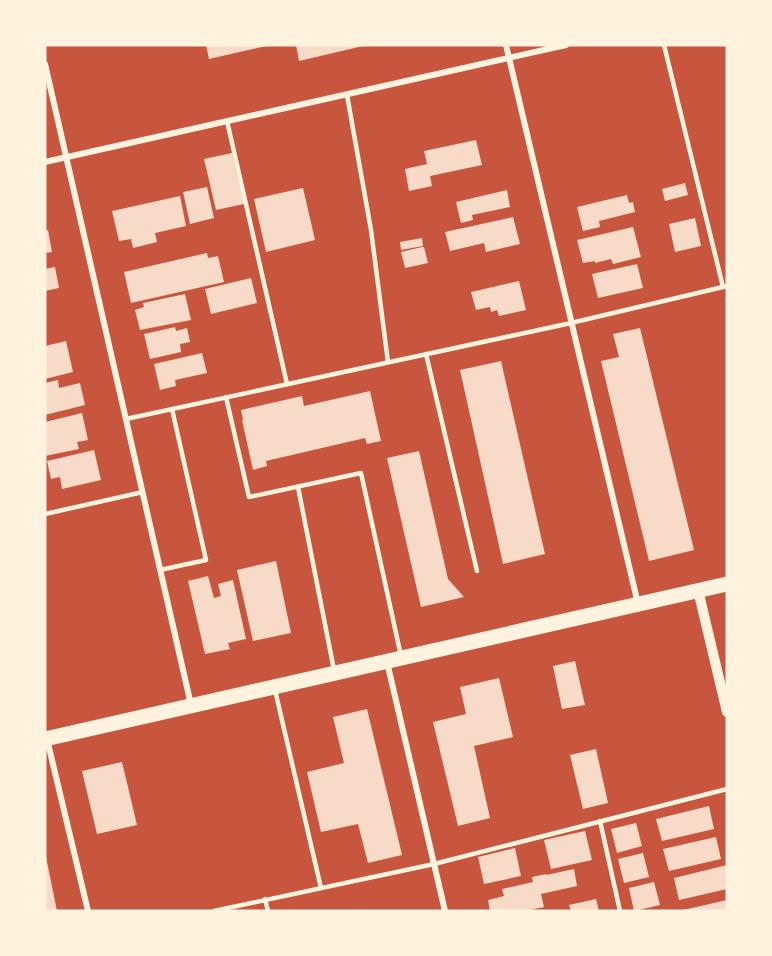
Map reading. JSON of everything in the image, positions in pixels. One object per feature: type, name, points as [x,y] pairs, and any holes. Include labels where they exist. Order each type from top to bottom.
[{"type":"main road","points":[[46,738],[727,584]]},
{"type":"street","points":[[506,45],[638,604]]},
{"type":"street","points":[[45,162],[566,45]]},
{"type":"street","points":[[45,64],[191,705]]},
{"type":"street","points":[[698,590],[727,712]]},
{"type":"street","points":[[394,660],[445,911]]},
{"type":"street","points":[[46,738],[88,911]]},
{"type":"lane","points":[[126,418],[571,323],[725,287],[664,45]]},
{"type":"lane","points":[[347,95],[371,230],[388,362]]},
{"type":"lane","points":[[227,122],[287,384]]},
{"type":"lane","points":[[426,354],[477,571]]},
{"type":"lane","points":[[226,397],[249,497],[362,473],[394,660]]},
{"type":"lane","points":[[160,570],[206,560],[172,409]]},
{"type":"lane","points":[[298,487],[335,673]]},
{"type":"lane","points":[[45,514],[143,492]]},
{"type":"lane","points":[[275,687],[321,888]]},
{"type":"lane","points":[[214,911],[434,864],[727,789]]},
{"type":"lane","points":[[600,821],[620,911]]},
{"type":"lane","points":[[265,899],[268,911]]},
{"type":"building","points":[[206,45],[266,45],[266,46],[209,59]]},
{"type":"building","points":[[296,45],[363,45],[363,46],[299,61]]},
{"type":"building","points":[[476,140],[482,165],[430,176],[432,186],[409,191],[405,169],[427,164],[424,151]]},
{"type":"building","points":[[232,153],[244,204],[216,210],[204,159]]},
{"type":"building","points":[[685,183],[688,195],[665,201],[662,189]]},
{"type":"building","points":[[207,187],[214,218],[190,224],[183,192]]},
{"type":"building","points":[[303,188],[315,240],[266,252],[254,199]]},
{"type":"building","points":[[507,190],[510,207],[472,215],[473,220],[461,223],[456,202]]},
{"type":"building","points":[[627,195],[629,203],[633,202],[635,212],[599,221],[600,227],[583,231],[577,207]]},
{"type":"building","points":[[180,196],[186,226],[155,233],[157,242],[133,248],[131,239],[119,241],[112,211]]},
{"type":"building","points":[[513,217],[520,244],[486,252],[484,243],[450,251],[445,232]]},
{"type":"building","points":[[695,218],[701,246],[675,252],[669,224]]},
{"type":"building","points":[[633,227],[641,257],[613,264],[611,259],[583,263],[577,240]]},
{"type":"building","points":[[48,230],[52,252],[45,253],[45,231]]},
{"type":"building","points":[[422,238],[423,246],[401,250],[400,242]]},
{"type":"building","points":[[424,247],[428,263],[405,268],[401,252]]},
{"type":"building","points":[[207,253],[208,258],[218,256],[224,282],[131,303],[124,272]]},
{"type":"building","points":[[637,264],[643,288],[598,298],[592,274]]},
{"type":"building","points":[[55,267],[59,288],[45,291],[45,269]]},
{"type":"building","points":[[251,278],[257,303],[211,314],[205,289]]},
{"type":"building","points":[[519,281],[526,310],[499,316],[497,310],[491,312],[490,307],[476,310],[471,292]]},
{"type":"building","points":[[185,294],[191,320],[140,330],[135,310],[144,307],[143,303]]},
{"type":"building","points":[[175,327],[176,331],[187,328],[190,342],[180,344],[181,352],[150,359],[144,334]]},
{"type":"building","points":[[640,328],[694,550],[649,561],[601,361],[619,357],[613,334]]},
{"type":"building","points":[[66,341],[73,372],[45,379],[45,346]]},
{"type":"building","points":[[202,353],[207,373],[175,380],[176,386],[160,390],[154,364]]},
{"type":"building","points":[[501,361],[545,554],[503,564],[460,370]]},
{"type":"building","points":[[58,380],[59,388],[80,383],[85,405],[45,415],[45,383]]},
{"type":"building","points":[[370,391],[381,441],[367,444],[365,438],[266,461],[267,466],[253,470],[241,410],[302,396],[304,406]]},
{"type":"building","points":[[82,413],[88,440],[77,442],[79,449],[45,456],[45,422]]},
{"type":"building","points":[[94,450],[101,480],[62,489],[60,477],[51,479],[47,461]]},
{"type":"building","points":[[419,451],[448,579],[464,597],[421,607],[387,458]]},
{"type":"building","points":[[276,561],[291,633],[253,641],[237,570]]},
{"type":"building","points":[[208,576],[214,598],[221,596],[218,584],[233,580],[246,639],[228,643],[230,649],[205,654],[188,581]]},
{"type":"building","points":[[575,661],[585,705],[562,709],[553,666]]},
{"type":"building","points":[[499,678],[513,737],[474,746],[490,818],[458,826],[433,722],[466,714],[460,687]]},
{"type":"building","points":[[367,709],[402,855],[368,863],[358,824],[321,832],[307,772],[344,763],[333,717]]},
{"type":"building","points":[[596,749],[608,803],[583,809],[570,755]]},
{"type":"building","points":[[122,762],[137,825],[97,834],[82,771]]},
{"type":"building","points":[[709,806],[714,829],[662,841],[656,819]]},
{"type":"building","points":[[636,823],[642,846],[617,853],[611,829]]},
{"type":"building","points":[[585,831],[592,860],[551,869],[544,840]]},
{"type":"building","points":[[716,837],[721,859],[669,871],[663,849]]},
{"type":"building","points":[[515,848],[521,876],[484,884],[478,857]]},
{"type":"building","points":[[643,853],[649,877],[624,883],[618,859]]},
{"type":"building","points":[[46,857],[57,911],[45,911]]},
{"type":"building","points":[[727,865],[727,889],[679,900],[674,878]]},
{"type":"building","points":[[574,869],[577,886],[541,894],[544,907],[525,911],[490,911],[488,900],[504,896],[502,889],[533,882],[532,877]]},
{"type":"building","points":[[654,882],[660,905],[634,911],[629,888]]},
{"type":"building","points":[[596,899],[599,911],[571,911],[569,905]]},
{"type":"building","points":[[727,900],[727,911],[683,911],[683,910]]}]
